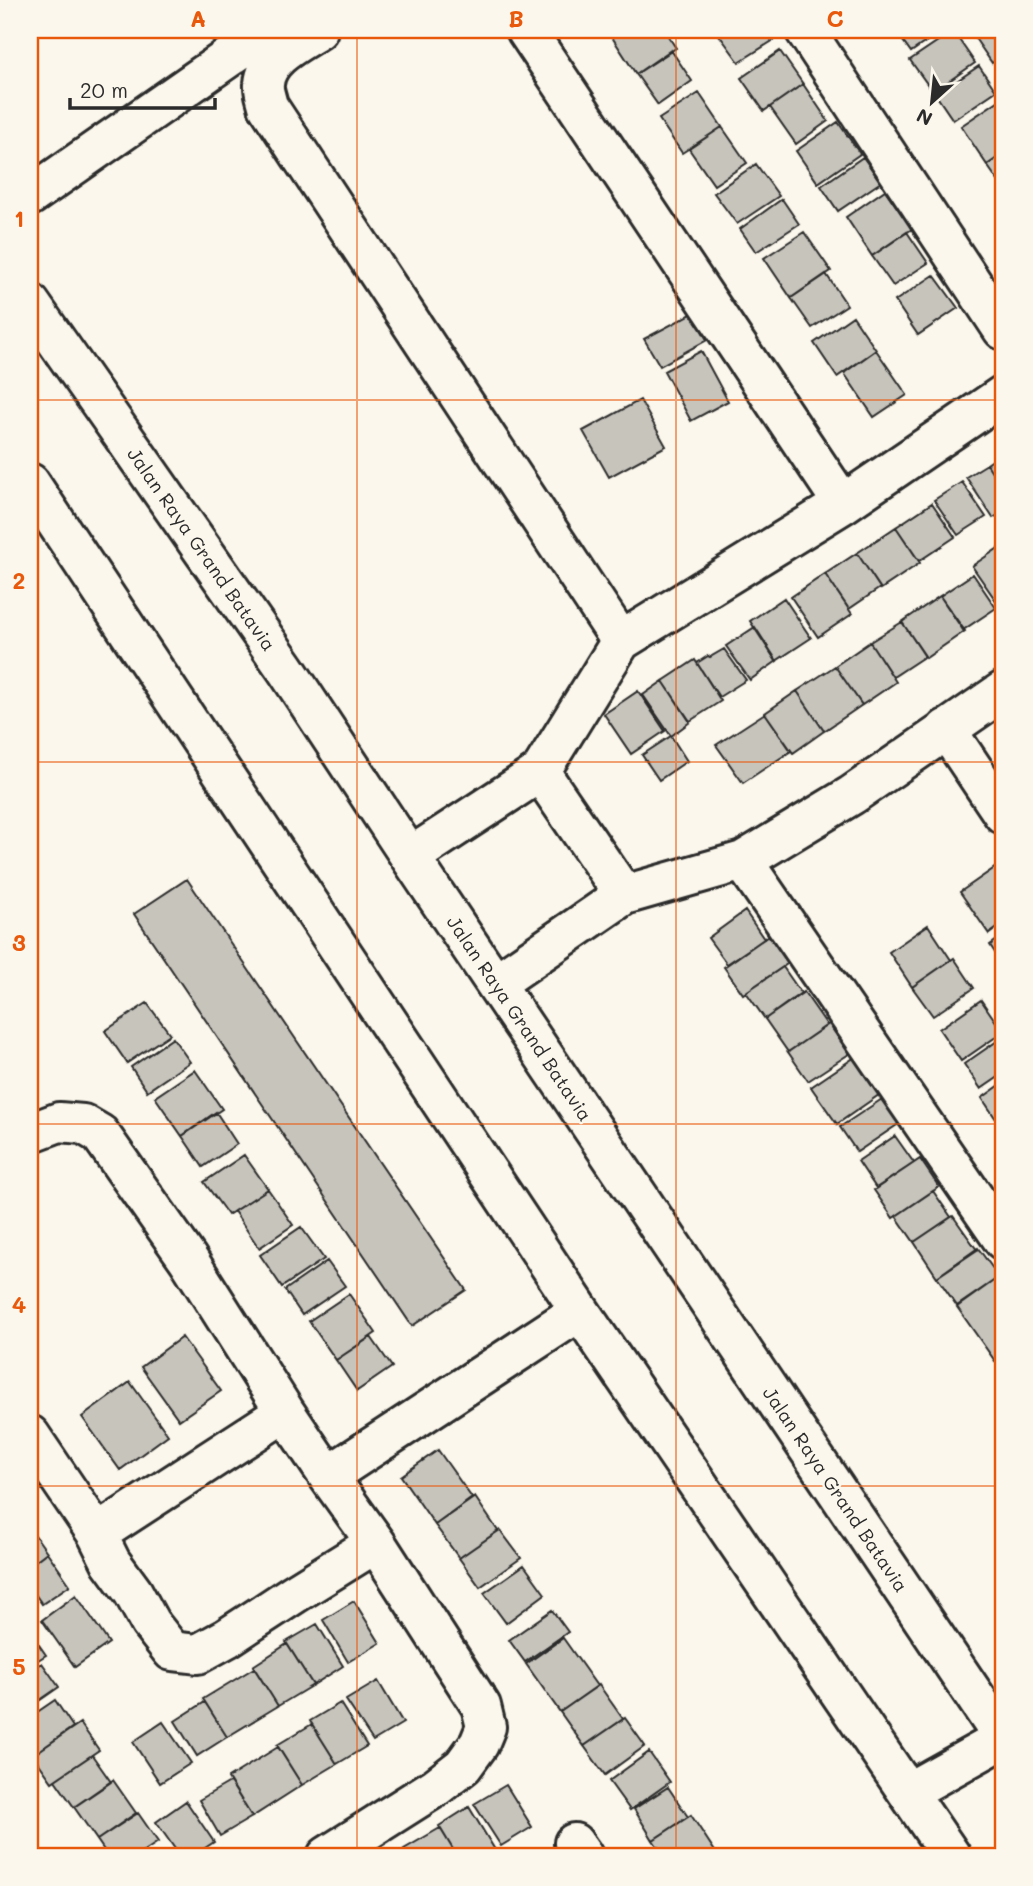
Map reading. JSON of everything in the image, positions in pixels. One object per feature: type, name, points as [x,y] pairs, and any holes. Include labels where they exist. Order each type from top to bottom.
[{"type":"street","points":[[30,195],[268,30]]},
{"type":"street","points":[[318,30],[278,57],[268,70],[263,86],[268,106],[621,641]]},
{"type":"street","points":[[526,30],[843,504]]},
{"type":"street","points":[[805,30],[1003,330]]},
{"type":"street","name":"Jalan Raya Grand Batavia","points":[[30,303],[286,669],[1003,1738]]},
{"type":"street","points":[[410,857],[540,772],[621,641],[843,504],[1003,395]]},
{"type":"street","points":[[30,483],[580,1311],[951,1856]]},
{"type":"street","points":[[496,983],[624,895],[743,861],[852,795],[1003,691]]},
{"type":"street","points":[[946,729],[1003,814]]},
{"type":"street","points":[[540,772],[624,895]]},
{"type":"street","points":[[743,861],[1003,1240]]},
{"type":"street","points":[[30,1133],[59,1122],[83,1124],[100,1134],[188,1259],[285,1412],[376,1543],[481,1706],[486,1727],[480,1744],[463,1766],[436,1787],[327,1856]]},
{"type":"street","points":[[328,1476],[580,1311]]},
{"type":"street","points":[[97,1534],[285,1412]]},
{"type":"street","points":[[30,1435],[97,1534],[111,1562],[133,1592],[150,1623],[172,1651],[198,1654],[376,1543]]},
{"type":"street","points":[[908,1792],[1003,1738]]},
{"type":"building","points":[[617,30],[664,30],[676,48],[636,74],[610,34]]},
{"type":"building","points":[[767,30],[774,40],[739,62],[717,32]]},
{"type":"building","points":[[895,30],[943,30],[911,52]]},
{"type":"building","points":[[1003,30],[1003,55],[992,63],[970,31]]},
{"type":"building","points":[[953,31],[975,63],[933,92],[910,60]]},
{"type":"building","points":[[671,50],[692,81],[658,105],[636,74]]},
{"type":"building","points":[[780,51],[803,84],[764,111],[741,78]]},
{"type":"building","points":[[1003,61],[1003,77],[996,66]]},
{"type":"building","points":[[979,66],[996,91],[953,120],[936,95]]},
{"type":"building","points":[[803,84],[828,121],[796,144],[770,107]]},
{"type":"building","points":[[699,93],[722,127],[682,153],[659,119]]},
{"type":"building","points":[[1001,99],[1003,154],[987,165],[961,126]]},
{"type":"building","points":[[838,122],[860,154],[818,183],[796,151]]},
{"type":"building","points":[[722,127],[747,163],[714,185],[689,149]]},
{"type":"building","points":[[1003,154],[1003,188],[987,165]]},
{"type":"building","points":[[863,157],[881,182],[838,211],[821,186]]},
{"type":"building","points":[[756,164],[779,196],[737,224],[714,193]]},
{"type":"building","points":[[885,190],[912,229],[872,256],[846,217]]},
{"type":"building","points":[[782,199],[799,224],[756,252],[740,229]]},
{"type":"building","points":[[804,232],[831,271],[791,298],[764,258]]},
{"type":"building","points":[[907,232],[928,263],[893,286],[872,256]]},
{"type":"building","points":[[826,274],[847,305],[812,328],[791,298]]},
{"type":"building","points":[[934,275],[958,308],[918,335],[895,301]]},
{"type":"building","points":[[693,313],[707,340],[660,366],[644,339]]},
{"type":"building","points":[[853,316],[876,350],[837,377],[814,343]]},
{"type":"building","points":[[876,350],[907,395],[874,417],[844,373]]},
{"type":"building","points":[[701,351],[728,401],[691,421],[664,371]]},
{"type":"building","points":[[640,400],[666,446],[609,477],[583,431]]},
{"type":"building","points":[[1003,453],[1003,489],[987,464]]},
{"type":"building","points":[[987,464],[1003,489],[1003,512],[993,518],[966,477]]},
{"type":"building","points":[[962,482],[986,517],[958,535],[934,500]]},
{"type":"building","points":[[932,503],[955,537],[919,561],[896,527]]},
{"type":"building","points":[[896,527],[920,563],[881,589],[857,553]]},
{"type":"building","points":[[1003,545],[1003,602],[999,605],[972,566]]},
{"type":"building","points":[[857,553],[880,588],[849,609],[825,574]]},
{"type":"building","points":[[825,574],[852,614],[818,637],[791,597]]},
{"type":"building","points":[[973,574],[996,608],[963,630],[940,596]]},
{"type":"building","points":[[940,596],[965,631],[926,658],[902,622]]},
{"type":"building","points":[[784,598],[811,638],[776,661],[750,621]]},
{"type":"building","points":[[902,622],[925,656],[893,677],[870,642]]},
{"type":"building","points":[[755,627],[777,661],[750,680],[726,646]]},
{"type":"building","points":[[870,642],[896,682],[862,705],[835,666]]},
{"type":"building","points":[[724,649],[746,680],[719,697],[697,663]]},
{"type":"building","points":[[695,660],[721,701],[690,721],[663,681]]},
{"type":"building","points":[[835,666],[862,705],[824,731],[797,691]]},
{"type":"building","points":[[663,681],[690,722],[671,736],[643,695]]},
{"type":"building","points":[[638,691],[665,731],[631,754],[604,714]]},
{"type":"building","points":[[797,691],[824,731],[793,753],[765,713]]},
{"type":"building","points":[[765,713],[791,751],[743,783],[716,745]]},
{"type":"building","points":[[671,736],[687,761],[659,780],[642,755]]},
{"type":"building","points":[[999,865],[1003,871],[1003,924],[989,934],[960,892]]},
{"type":"building","points":[[187,879],[466,1290],[412,1326],[134,914]]},
{"type":"building","points":[[745,911],[764,939],[727,964],[708,938]]},
{"type":"building","points":[[928,925],[951,960],[912,987],[889,952]]},
{"type":"building","points":[[771,934],[790,962],[743,994],[724,967]]},
{"type":"building","points":[[1003,936],[1003,965],[990,945]]},
{"type":"building","points":[[954,958],[974,988],[933,1016],[912,987]]},
{"type":"building","points":[[783,967],[801,993],[765,1019],[746,992]]},
{"type":"building","points":[[804,992],[827,1025],[788,1052],[765,1019]]},
{"type":"building","points":[[981,1000],[1003,1032],[961,1061],[939,1029]]},
{"type":"building","points":[[147,1003],[170,1034],[127,1063],[105,1031]]},
{"type":"building","points":[[829,1024],[849,1054],[808,1081],[788,1052]]},
{"type":"building","points":[[1003,1037],[1003,1074],[981,1089],[964,1064]]},
{"type":"building","points":[[173,1038],[190,1062],[147,1091],[131,1067]]},
{"type":"building","points":[[861,1053],[886,1090],[837,1124],[811,1087]]},
{"type":"building","points":[[195,1070],[222,1109],[182,1136],[155,1097]]},
{"type":"building","points":[[1003,1083],[1003,1123],[1000,1125],[982,1098]]},
{"type":"building","points":[[882,1099],[900,1123],[857,1152],[840,1127]]},
{"type":"building","points":[[216,1112],[237,1144],[203,1167],[182,1136]]},
{"type":"building","points":[[895,1136],[914,1163],[876,1188],[858,1161]]},
{"type":"building","points":[[244,1155],[268,1189],[228,1215],[204,1182]]},
{"type":"building","points":[[920,1159],[939,1187],[893,1218],[874,1190]]},
{"type":"building","points":[[268,1189],[293,1225],[259,1248],[234,1211]]},
{"type":"building","points":[[933,1191],[951,1217],[914,1242],[896,1216]]},
{"type":"building","points":[[953,1216],[977,1250],[937,1277],[914,1242]]},
{"type":"building","points":[[301,1227],[324,1259],[282,1287],[260,1255]]},
{"type":"building","points":[[978,1248],[999,1277],[957,1306],[937,1277]]},
{"type":"building","points":[[327,1261],[345,1286],[302,1315],[285,1290]]},
{"type":"building","points":[[999,1277],[1003,1284],[1003,1355],[995,1361],[957,1307]]},
{"type":"building","points":[[349,1294],[376,1333],[336,1360],[309,1321]]},
{"type":"building","points":[[182,1337],[221,1391],[179,1420],[141,1367]]},
{"type":"building","points":[[371,1337],[392,1367],[357,1391],[336,1360]]},
{"type":"building","points":[[130,1382],[168,1435],[120,1470],[82,1417]]},
{"type":"building","points":[[438,1450],[472,1498],[435,1525],[401,1476]]},
{"type":"building","points":[[475,1497],[498,1531],[459,1558],[435,1525]]},
{"type":"building","points":[[30,1528],[47,1552],[30,1565]]},
{"type":"building","points":[[500,1530],[521,1558],[480,1587],[459,1558]]},
{"type":"building","points":[[47,1552],[70,1585],[42,1604],[30,1587],[30,1565]]},
{"type":"building","points":[[524,1565],[545,1594],[506,1623],[484,1593]]},
{"type":"building","points":[[76,1595],[109,1643],[75,1667],[42,1620]]},
{"type":"building","points":[[354,1601],[380,1643],[348,1662],[323,1620]]},
{"type":"building","points":[[552,1610],[568,1632],[525,1662],[509,1640]]},
{"type":"building","points":[[317,1624],[343,1666],[313,1685],[286,1642]]},
{"type":"building","points":[[30,1632],[46,1655],[30,1665]]},
{"type":"building","points":[[563,1638],[597,1686],[560,1712],[526,1664]]},
{"type":"building","points":[[287,1644],[313,1685],[278,1706],[253,1666]]},
{"type":"building","points":[[42,1663],[59,1687],[30,1707],[30,1671]]},
{"type":"building","points":[[254,1668],[278,1706],[227,1737],[203,1699]]},
{"type":"building","points":[[378,1681],[403,1723],[373,1741],[346,1700]]},
{"type":"building","points":[[599,1685],[623,1719],[584,1746],[560,1712]]},
{"type":"building","points":[[55,1700],[73,1727],[36,1753],[30,1743],[30,1717]]},
{"type":"building","points":[[205,1702],[227,1737],[197,1756],[175,1721]]},
{"type":"building","points":[[340,1703],[367,1746],[337,1764],[310,1721]]},
{"type":"building","points":[[625,1718],[645,1746],[605,1775],[584,1746]]},
{"type":"building","points":[[163,1722],[191,1763],[160,1783],[133,1742]]},
{"type":"building","points":[[80,1723],[99,1750],[52,1782],[33,1755]]},
{"type":"building","points":[[312,1724],[337,1764],[302,1785],[277,1745]]},
{"type":"building","points":[[278,1747],[302,1785],[252,1817],[228,1778]]},
{"type":"building","points":[[649,1752],[670,1782],[630,1810],[609,1781]]},
{"type":"building","points":[[92,1755],[111,1782],[74,1807],[55,1780]]},
{"type":"building","points":[[113,1780],[136,1813],[97,1840],[74,1807]]},
{"type":"building","points":[[230,1782],[252,1817],[220,1836],[199,1800]]},
{"type":"building","points":[[506,1785],[532,1827],[501,1846],[474,1804]]},
{"type":"building","points":[[668,1787],[688,1817],[653,1840],[634,1809]]},
{"type":"building","points":[[186,1801],[214,1842],[193,1856],[180,1856],[156,1822]]},
{"type":"building","points":[[469,1807],[495,1850],[485,1856],[457,1856],[439,1826]]},
{"type":"building","points":[[138,1813],[158,1842],[137,1856],[108,1856],[97,1840]]},
{"type":"building","points":[[691,1815],[718,1856],[664,1856],[653,1840]]},
{"type":"building","points":[[440,1828],[457,1856],[409,1856],[404,1849]]}]
